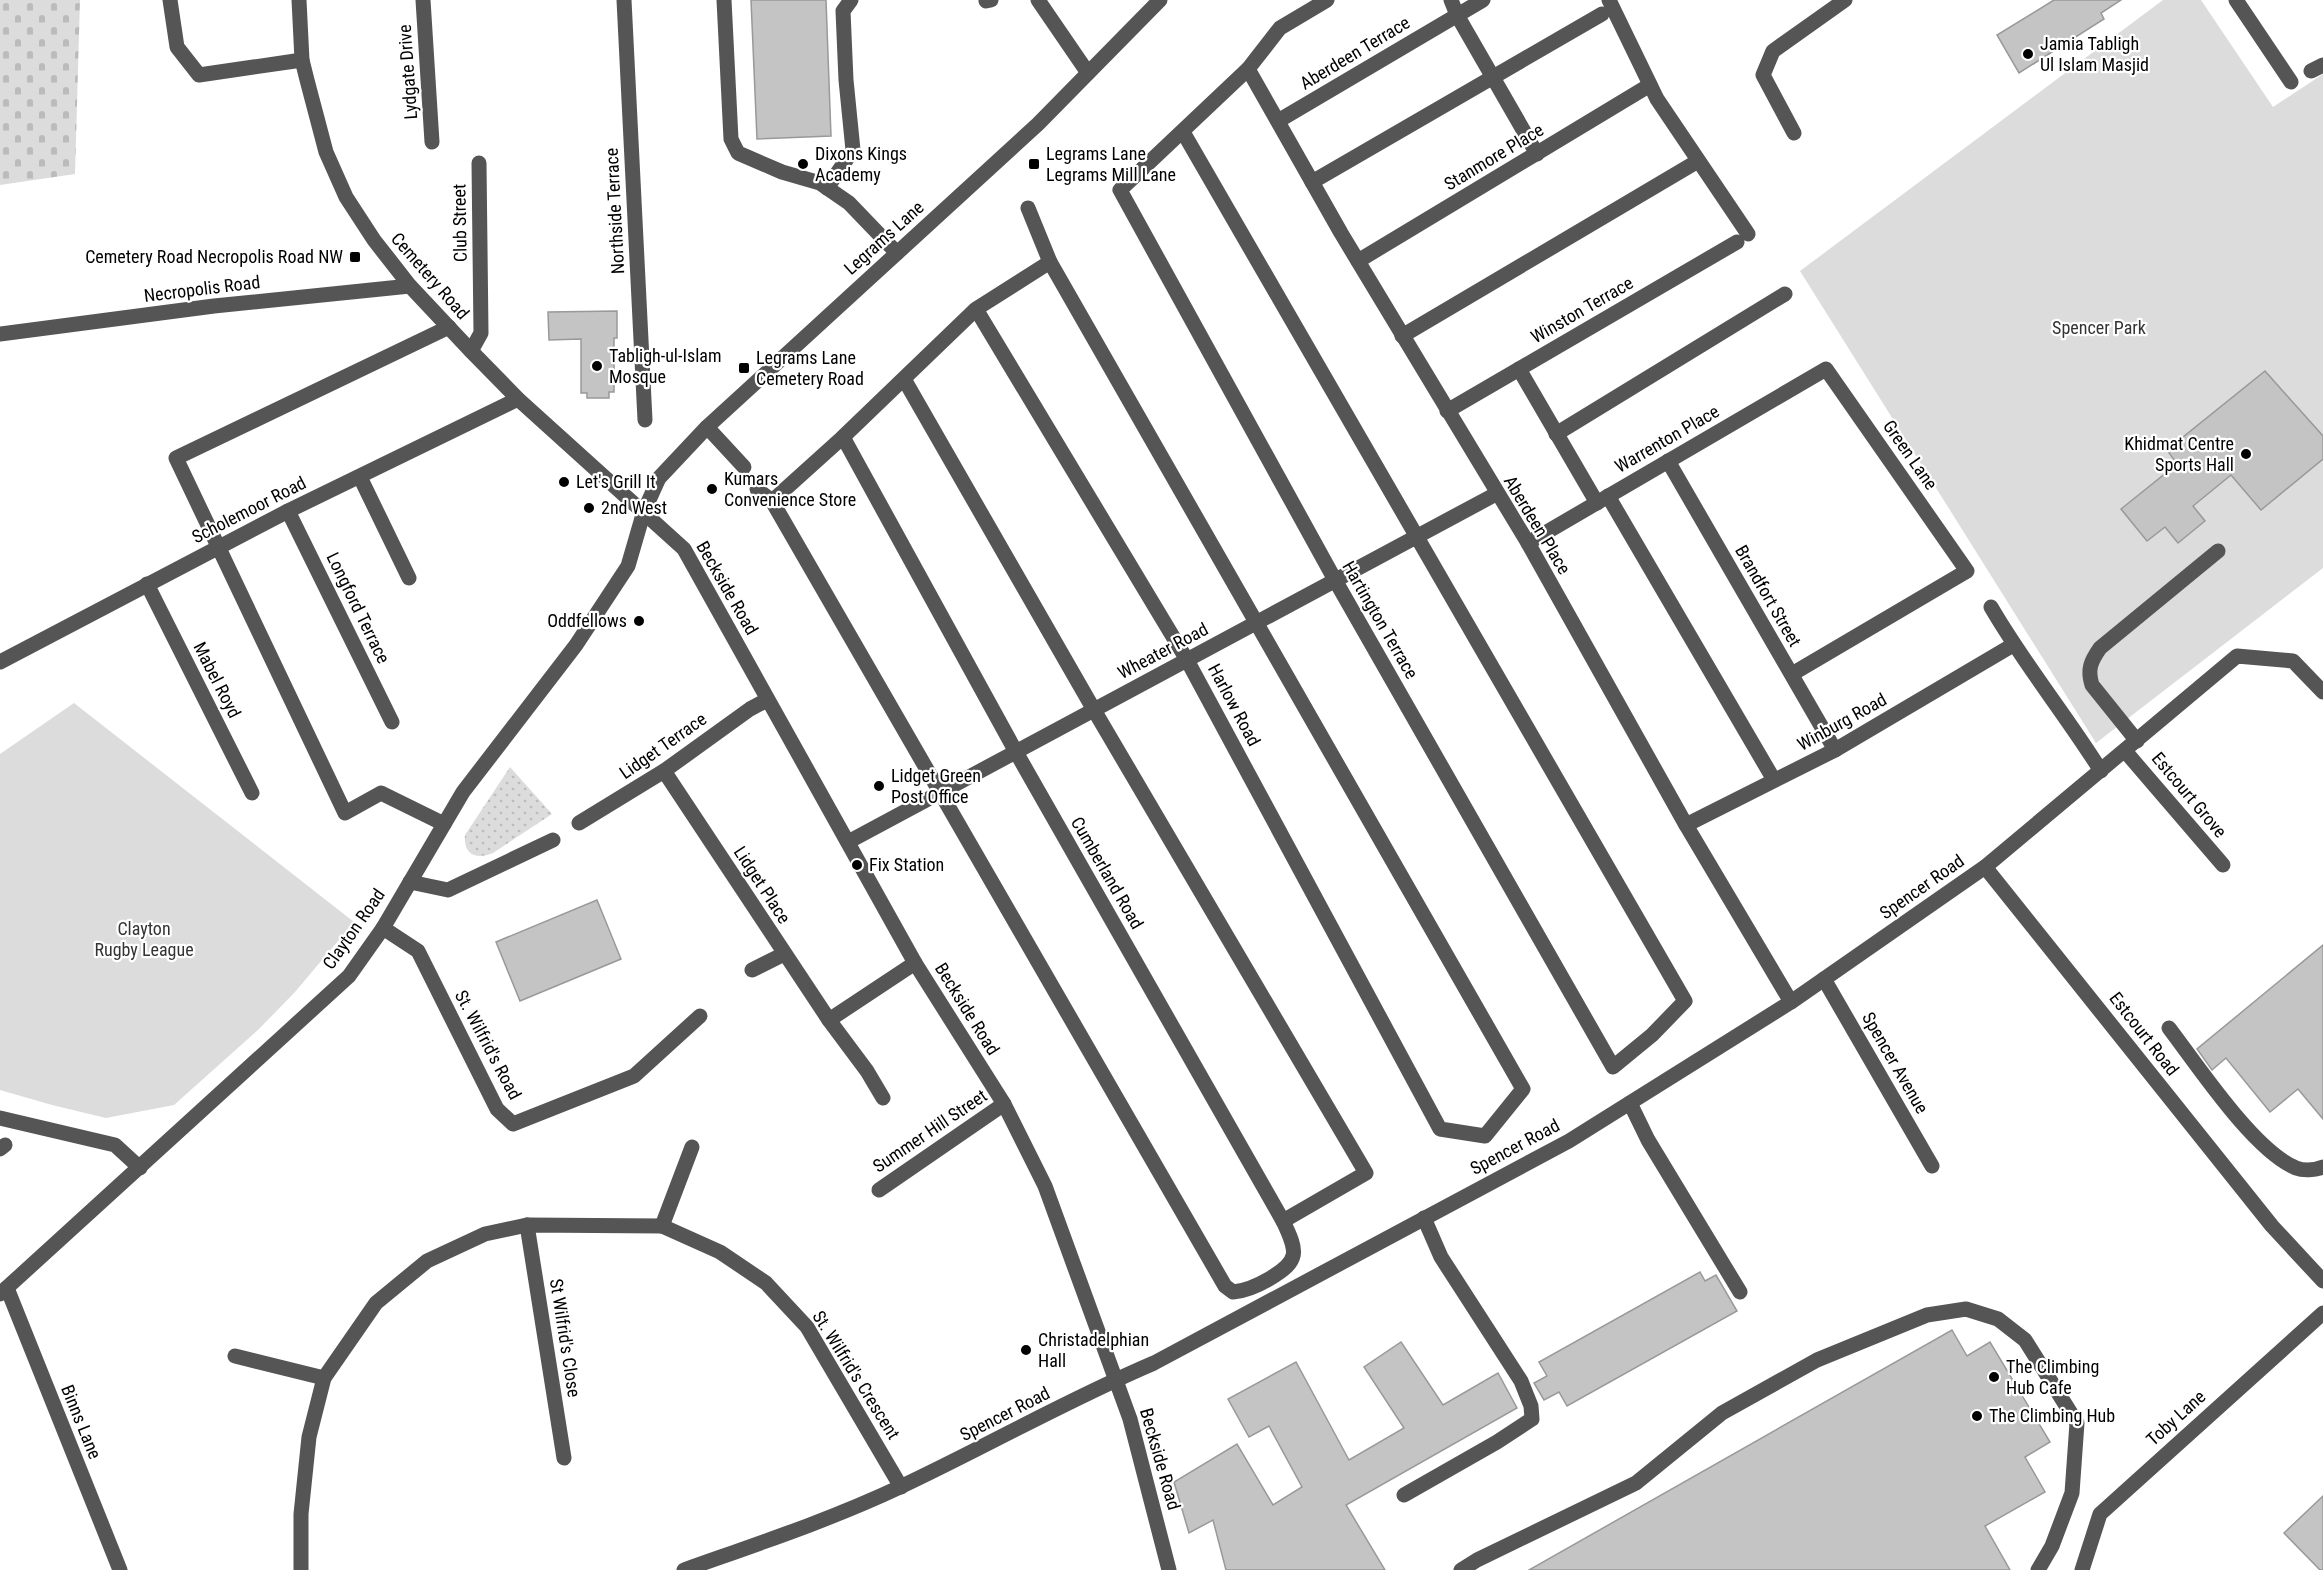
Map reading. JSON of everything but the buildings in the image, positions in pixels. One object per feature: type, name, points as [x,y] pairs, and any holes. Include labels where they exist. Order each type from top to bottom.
[{"type":"street","points":[[170,0],[177,47],[199,75],[302,60]]},
{"type":"street","name":"Cemetery Road","points":[[299,0],[302,60],[326,152],[346,197],[374,240],[410,286],[518,399],[644,511]]},
{"type":"street","name":"Lydgate Drive","points":[[423,0],[432,142]]},
{"type":"street","name":"Northside Terrace","points":[[624,0],[645,420]]},
{"type":"street","points":[[724,0],[731,140],[738,153],[782,172],[820,183],[849,203],[897,253]]},
{"type":"street","points":[[827,188],[853,150],[846,80],[843,11],[851,0]]},
{"type":"street","points":[[1038,0],[1088,73]]},
{"type":"street","name":"Legrams Lane","points":[[644,511],[659,478],[707,427],[1038,124],[1160,0]]},
{"type":"street","points":[[1327,0],[1280,28],[1248,69],[1183,132],[1418,536]]},
{"type":"street","points":[[1451,0],[1457,15],[1537,154]]},
{"type":"street","name":"Aberdeen Terrace","points":[[1278,121],[1483,0]]},
{"type":"street","points":[[1794,133],[1763,75],[1773,51],[1845,0]]},
{"type":"street","points":[[2236,0],[2291,82]]},
{"type":"street","points":[[1312,182],[1492,77],[1605,7],[1657,99],[1698,161],[1402,336]]},
{"type":"street","name":"Aberdeen Place","points":[[1248,69],[1402,336],[1527,543],[1686,825],[1791,1002]]},
{"type":"street","name":"Stanmore Place","points":[[1358,261],[1650,85]]},
{"type":"street","name":"Hartington Terrace","points":[[1183,132],[1120,190],[1335,580],[1613,1066],[1652,1035],[1685,1001],[1418,536]]},
{"type":"street","name":"Winston Terrace","points":[[1447,411],[1743,238],[1698,161]]},
{"type":"street","name":"Club Street","points":[[471,351],[481,333],[479,163]]},
{"type":"street","points":[[1028,208],[1050,262],[1256,623]]},
{"type":"street","points":[[772,501],[843,437],[976,309],[1050,262]]},
{"type":"street","name":"Necropolis Road","points":[[0,334],[214,306],[410,286]]},
{"type":"street","points":[[1556,434],[1785,294]]},
{"type":"street","name":"Harlow Road","points":[[976,309],[1187,660],[1440,1129],[1485,1136],[1523,1089],[1256,623]]},
{"type":"street","points":[[444,824],[381,793],[345,813],[176,458],[449,327]]},
{"type":"street","points":[[1519,369],[1556,434],[1602,499],[1774,780]]},
{"type":"street","name":"Warrenton Place","points":[[1527,543],[1826,369]]},
{"type":"street","name":"Green Lane","points":[[1792,674],[1967,571],[1826,369]]},
{"type":"street","points":[[904,379],[1094,710],[1366,1173],[1283,1221]]},
{"type":"street","name":"Scholemoor Road","points":[[0,662],[288,511],[518,399]]},
{"type":"street","points":[[707,427],[744,467]]},
{"type":"street","name":"Cumberland Road","points":[[843,437],[1016,752],[1283,1221],[1291,1238],[1293,1250],[1292,1261],[1286,1269],[1259,1285],[1241,1292],[1233,1292],[1225,1286],[940,793]]},
{"type":"street","name":"Brandfort Street","points":[[1668,461],[1835,750]]},
{"type":"street","points":[[360,477],[409,578]]},
{"type":"street","points":[[757,489],[772,501],[940,793]]},
{"type":"street","name":"Wheater Road","points":[[848,842],[1496,494]]},
{"type":"street","name":"Longford Terrace","points":[[288,511],[392,722]]},
{"type":"street","name":"Beckside Road","points":[[644,511],[684,549],[915,963],[1004,1104],[1045,1186],[1130,1419],[1169,1570]]},
{"type":"street","name":"Clayton Road","points":[[3,1291],[348,976],[383,928],[463,792],[576,645],[628,566],[644,511]]},
{"type":"street","name":"Estcourt Grove","points":[[2218,551],[2100,648],[2092,659],[2089,675],[2092,685],[2131,746],[2223,866]]},
{"type":"street","name":"Mabel Royd","points":[[147,584],[252,793]]},
{"type":"street","points":[[1991,607],[2013,645],[2077,732],[2101,771]]},
{"type":"street","name":"Winburg Road","points":[[1686,825],[1835,750],[2013,645]]},
{"type":"street","name":"Spencer Road","points":[[684,1570],[833,1517],[901,1487],[1114,1380],[1154,1363],[1569,1141],[1791,1002],[1984,867],[2237,656],[2293,661],[2323,692]]},
{"type":"street","name":"Lidget Terrace","points":[[579,823],[664,771],[721,729],[767,700]]},
{"type":"street","name":"Lidget Place","points":[[664,771],[784,954],[867,1071],[883,1098]]},
{"type":"street","points":[[410,882],[448,890],[553,840]]},
{"type":"street","name":"Estcourt Road","points":[[1984,867],[2272,1226],[2323,1280]]},
{"type":"street","name":"St. Wilfrid's Road","points":[[383,928],[418,951],[497,1109],[513,1124],[634,1076],[700,1016]]},
{"type":"street","points":[[752,970],[784,954]]},
{"type":"street","points":[[829,1020],[915,963]]},
{"type":"street","name":"Spencer Avenue","points":[[1824,979],[1932,1166]]},
{"type":"street","points":[[2169,1028],[2242,1123],[2277,1157],[2298,1169],[2315,1170],[2323,1167]]},
{"type":"street","points":[[1630,1103],[1648,1140],[1740,1292]]},
{"type":"street","name":"Summer Hill Street","points":[[879,1190],[1004,1104]]},
{"type":"street","points":[[0,1118],[116,1145],[140,1168]]},
{"type":"street","points":[[662,1226],[692,1147]]},
{"type":"street","points":[[1404,1496],[1532,1419],[1531,1407],[1521,1381],[1441,1257],[1424,1218]]},
{"type":"street","name":"St. Wilfrid's Crescent","points":[[302,1570],[301,1514],[309,1437],[324,1378],[376,1303],[427,1261],[484,1234],[527,1225],[662,1226],[720,1252],[766,1283],[807,1327],[901,1487]]},
{"type":"street","name":"St Wilfrid's Close","points":[[527,1225],[564,1458]]},
{"type":"street","name":"Binns Lane","points":[[3,1291],[120,1570]]},
{"type":"street","points":[[1461,1570],[1477,1560],[1636,1483],[1722,1413],[1817,1360],[1928,1315],[1966,1309],[1998,1319],[2025,1340],[2076,1423],[2072,1493],[2052,1546],[2038,1570]]},
{"type":"street","name":"Toby Lane","points":[[2082,1570],[2100,1514],[2323,1313]]},
{"type":"street","points":[[235,1356],[324,1378]]},
{"type":"green space","points":[[0,0],[80,0],[75,174],[0,185]]},
{"type":"green space","name":"Spencer Park","points":[[2163,0],[2201,0],[2273,107],[2323,74],[2323,568],[2096,743],[1800,271]]},
{"type":"green space","name":"Clayton Rugby League","points":[[74,703],[354,922],[295,992],[259,1029],[174,1105],[106,1118],[0,1090],[0,754]]},
{"type":"green space","points":[[510,767],[552,814],[493,853],[482,856],[472,854],[466,847],[465,835]]},
{"type":"place","name":"Jamia Tabligh Ul Islam Masjid","points":[[2028,54]]},
{"type":"place","name":"Dixons Kings Academy","points":[[803,164]]},
{"type":"place","name":"Legrams Lane Legrams Mill Lane","points":[[1034,164]]},
{"type":"place","name":"Cemetery Road Necropolis Road NW","points":[[355,257]]},
{"type":"place","name":"Tabligh-ul-Islam Mosque","points":[[597,366]]},
{"type":"place","name":"Legrams Lane Cemetery Road","points":[[744,368]]},
{"type":"place","name":"Khidmat Centre Sports Hall","points":[[2246,454]]},
{"type":"place","name":"Let's Grill It","points":[[564,482]]},
{"type":"place","name":"Kumars Convenience Store","points":[[712,489]]},
{"type":"place","name":"2nd West","points":[[589,508]]},
{"type":"place","name":"Oddfellows","points":[[639,621]]},
{"type":"place","name":"Lidget Green Post Office","points":[[879,786]]},
{"type":"place","name":"Fix Station","points":[[857,865]]},
{"type":"place","name":"Christadelphian Hall","points":[[1026,1350]]},
{"type":"place","name":"The Climbing Hub Cafe","points":[[1994,1377]]},
{"type":"place","name":"The Climbing Hub","points":[[1977,1416]]}]
